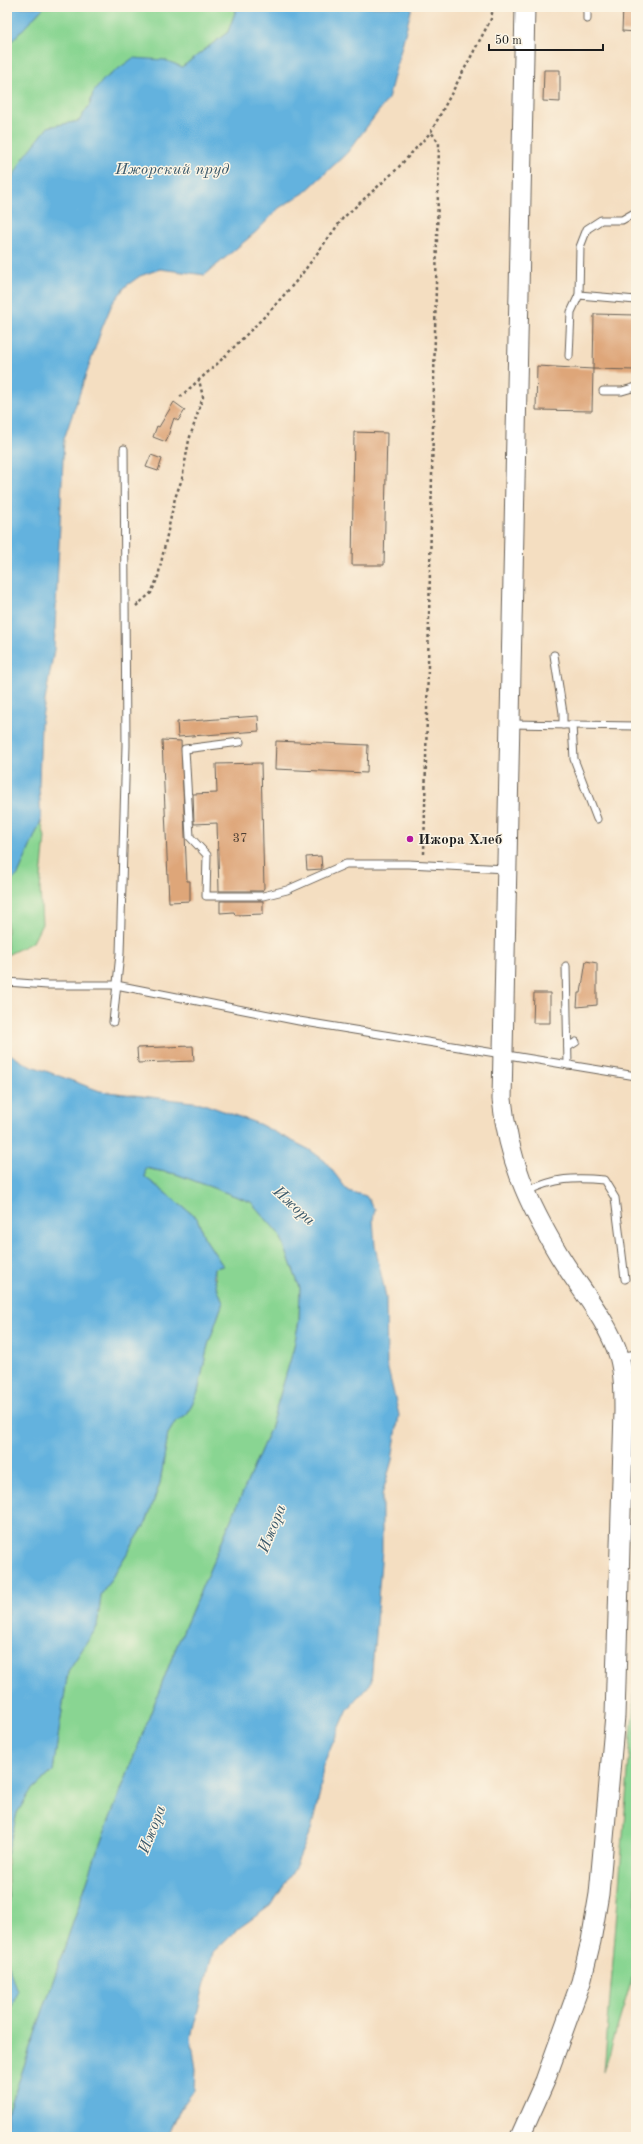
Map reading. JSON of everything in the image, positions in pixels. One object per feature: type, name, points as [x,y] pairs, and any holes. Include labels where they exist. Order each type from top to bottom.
[{"type":"main road","points":[[520,2137],[545,2080],[581,1982],[591,1941],[599,1894],[615,1716],[627,1356],[558,1253],[525,1192],[512,1160],[505,1126],[502,1099],[525,7]]},
{"type":"lane","points":[[587,7],[587,19]]},
{"type":"lane","points":[[568,356],[571,312],[579,296],[580,247],[586,229],[601,220],[622,220],[636,212]]},
{"type":"lane","points":[[579,296],[636,300]]},
{"type":"lane","points":[[603,391],[622,391],[636,387]]},
{"type":"lane","points":[[113,1022],[120,954],[126,745],[124,449]]},
{"type":"lane","points":[[554,654],[563,713],[563,725]]},
{"type":"lane","points":[[510,724],[636,726]]},
{"type":"lane","points":[[572,725],[574,759],[597,819]]},
{"type":"lane","points":[[240,742],[185,749],[190,837],[207,855],[206,896],[263,896],[287,890],[346,864],[424,865],[507,869]]},
{"type":"lane","points":[[566,966],[568,1065]]},
{"type":"lane","points":[[7,982],[47,985],[116,985],[299,1021],[636,1076]]},
{"type":"lane","points":[[568,1047],[576,1042]]},
{"type":"lane","points":[[525,1192],[560,1179],[581,1178],[604,1180],[615,1198],[625,1280]]},
{"type":"path","points":[[180,397],[269,312],[299,278],[343,218],[395,171],[431,132],[491,19],[492,7]]},
{"type":"path","points":[[424,865],[439,143],[431,132]]},
{"type":"path","points":[[125,615],[151,593],[158,577],[175,498],[182,479],[189,440],[203,396],[199,380]]},
{"type":"green space","points":[[44,7],[237,7],[228,32],[182,67],[164,60],[93,93],[90,104],[79,121],[48,127],[7,188],[7,46]]},
{"type":"green space","points":[[41,821],[45,837],[40,889],[42,924],[33,942],[7,955],[7,884],[18,875]]},
{"type":"green space","points":[[144,1168],[176,1174],[251,1202],[280,1235],[300,1288],[299,1321],[293,1351],[270,1429],[175,1650],[97,1852],[7,2116],[7,1915],[9,1914],[7,1856],[17,1813],[30,1792],[53,1771],[68,1671],[97,1627],[101,1595],[146,1523],[160,1483],[168,1434],[175,1422],[187,1414],[198,1392],[208,1345],[223,1302],[216,1285],[214,1268],[223,1266],[204,1237],[197,1218],[145,1177]]},
{"type":"green space","points":[[636,1674],[636,1965],[604,2072]]},
{"type":"water","points":[[7,7],[44,7],[7,46]]},
{"type":"water","name":"Ижорский пруд","points":[[237,7],[412,7],[388,99],[347,153],[304,193],[279,208],[257,231],[205,275],[160,269],[140,276],[126,286],[112,304],[102,328],[64,439],[54,650],[41,723],[39,785],[41,821],[18,875],[7,884],[7,188],[22,160],[48,127],[79,121],[90,104],[93,93],[103,80],[133,58],[165,60],[182,67],[228,32]]},
{"type":"water","name":"Ижора","points":[[7,1052],[24,1063],[100,1091],[201,1103],[259,1124],[310,1150],[325,1161],[348,1191],[366,1196],[375,1210],[373,1219],[375,1246],[386,1297],[387,1365],[399,1415],[392,1460],[382,1495],[382,1550],[371,1683],[348,1709],[323,1765],[320,1792],[311,1830],[294,1870],[270,1906],[235,1931],[213,1952],[191,2037],[196,2069],[195,2089],[181,2108],[167,2137],[7,2137],[7,2116],[97,1852],[175,1650],[270,1429],[293,1351],[299,1321],[300,1288],[280,1235],[251,1202],[176,1174],[145,1168],[145,1177],[197,1218],[204,1237],[223,1266],[214,1268],[213,1275],[223,1302],[208,1345],[198,1392],[187,1414],[175,1422],[168,1434],[160,1483],[146,1523],[101,1595],[97,1627],[68,1671],[53,1771],[30,1792],[17,1813],[7,1856]]},
{"type":"water","points":[[7,1891],[9,1914],[8,1965],[17,1991],[7,2022]]},
{"type":"building","points":[[623,7],[636,7],[636,32],[622,31]]},
{"type":"building","points":[[544,70],[560,70],[560,102],[543,101]]},
{"type":"building","points":[[594,314],[636,315],[635,370],[593,369]]},
{"type":"building","points":[[537,366],[593,369],[592,411],[536,410]]},
{"type":"building","points":[[174,402],[185,410],[178,421],[174,418],[166,442],[153,437],[157,426],[159,427]]},
{"type":"building","points":[[354,432],[387,433],[384,565],[352,565]]},
{"type":"building","points":[[151,455],[162,459],[158,471],[146,467]]},
{"type":"building","points":[[258,716],[259,731],[178,737],[177,722]]},
{"type":"building","points":[[162,740],[181,741],[187,881],[190,881],[190,901],[169,902]]},
{"type":"building","points":[[276,741],[368,745],[367,773],[275,769]]},
{"type":"building","points":[[261,763],[264,888],[262,891],[219,891],[217,823],[194,824],[193,794],[217,793],[216,764]]},
{"type":"building","points":[[321,856],[322,869],[307,870],[306,857]]},
{"type":"building","points":[[220,901],[263,901],[263,914],[235,915],[234,912],[220,913]]},
{"type":"building","points":[[586,961],[597,963],[597,1005],[577,1007],[578,993],[581,993]]},
{"type":"building","points":[[534,993],[550,993],[550,1023],[533,1023]]},
{"type":"building","points":[[193,1046],[194,1061],[138,1063],[137,1048]]},
{"type":"place","name":"Ижора Хлеб","points":[[410,839]]}]
